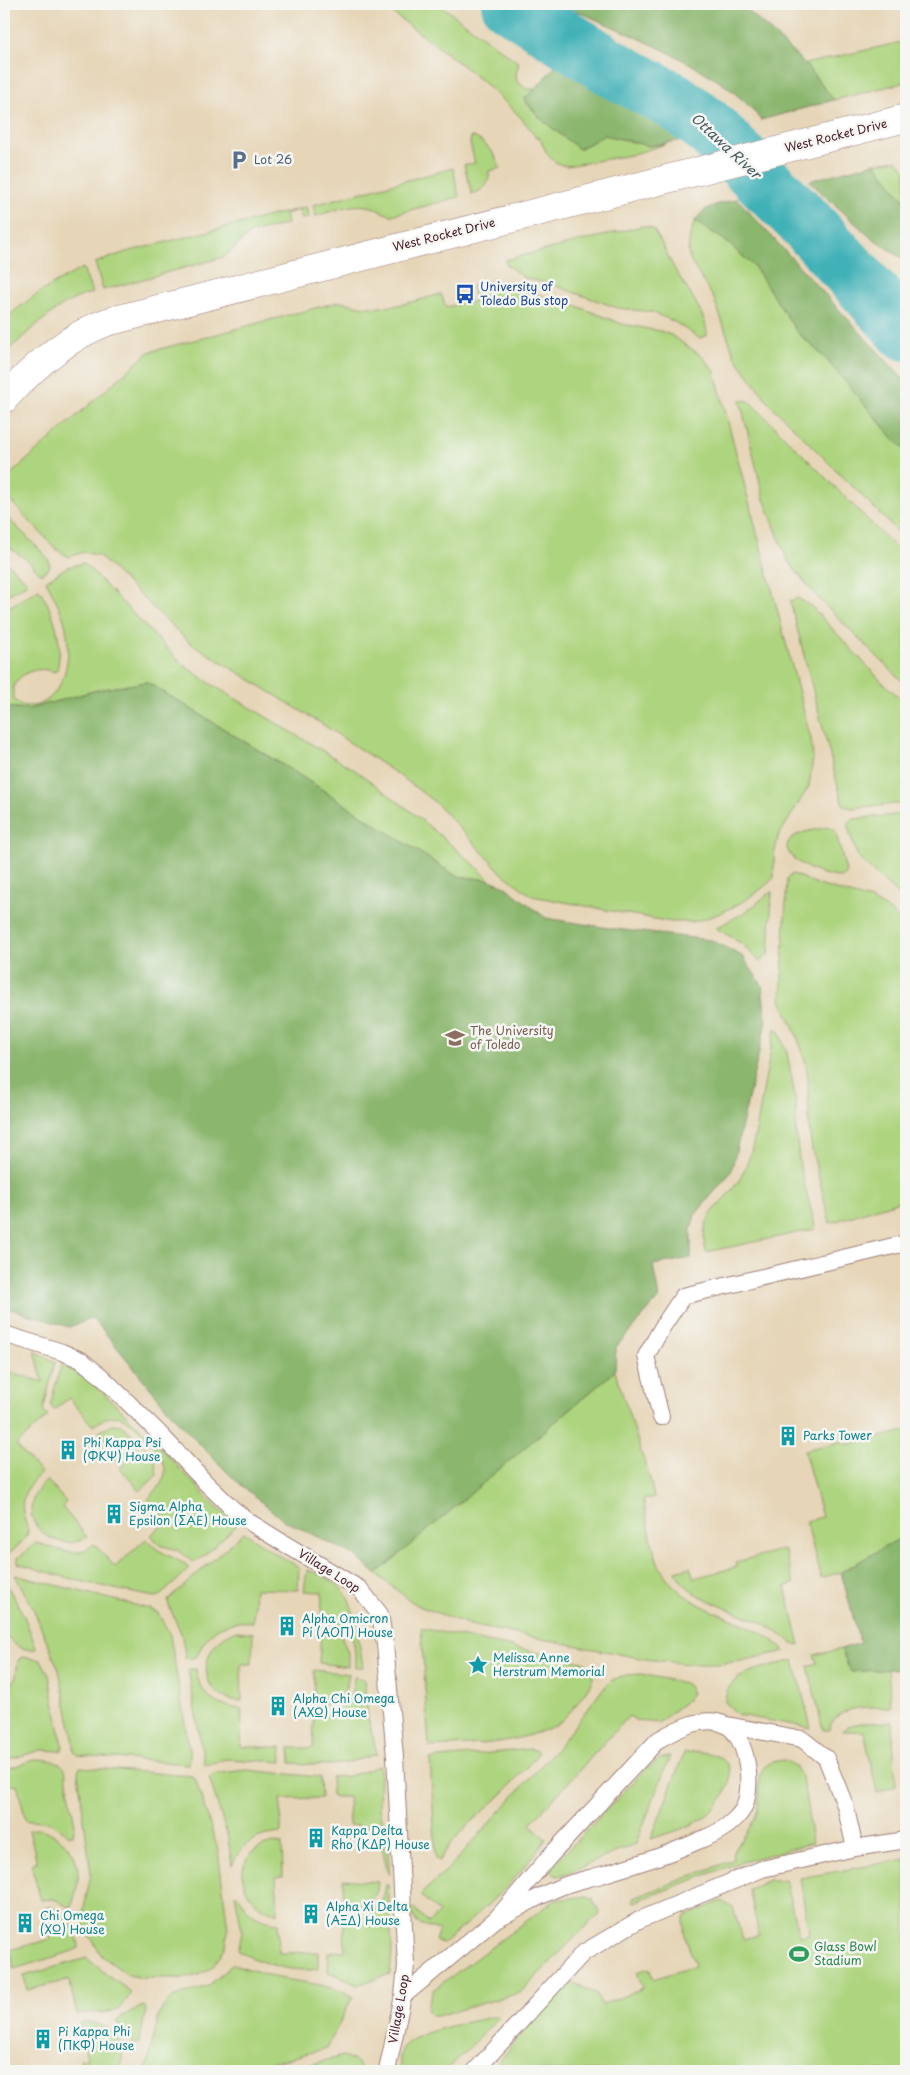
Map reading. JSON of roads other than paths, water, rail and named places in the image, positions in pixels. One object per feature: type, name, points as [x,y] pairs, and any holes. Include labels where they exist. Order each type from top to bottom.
[{"type":"street","name":"West Rocket Drive","points":[[4,399],[16,386],[58,350],[77,336],[107,322],[906,118]]},
{"type":"lane","points":[[661,1416],[646,1356],[683,1296],[906,1243]]},
{"type":"lane","name":"Village Loop","points":[[4,1334],[62,1352],[81,1360],[118,1393],[206,1483],[250,1523],[360,1589],[380,1614],[395,1757],[406,1966],[403,1996],[388,2071]]},
{"type":"lane","points":[[403,1996],[496,1918],[549,1857],[658,1740],[672,1732],[702,1722],[715,1722],[727,1726],[802,1739],[826,1758],[845,1805],[855,1848]]},
{"type":"lane","points":[[496,1918],[558,1888],[689,1846],[718,1832],[733,1821],[743,1809],[749,1780],[748,1764],[736,1736],[727,1726]]},
{"type":"lane","points":[[475,2071],[582,1953],[639,1920],[762,1869],[855,1848],[906,1840]]},
{"type":"waterway","name":"Ottawa River","points":[[510,4],[617,71],[674,101],[706,125],[803,220],[906,332]]},
{"type":"place","name":"Lot 26","points":[[239,160]]},
{"type":"place","name":"University of Toledo Bus stop","points":[[465,294]]},
{"type":"place","name":"The University of Toledo","points":[[455,1038]]},
{"type":"place","name":"Parks Tower","points":[[788,1436]]},
{"type":"place","name":"Phi Kappa Psi (ΦΚΨ) House","points":[[68,1450]]},
{"type":"place","name":"Sigma Alpha Epsilon (ΣΑΕ) House","points":[[114,1514]]},
{"type":"place","name":"Alpha Omicron Pi (ΑΟΠ) House","points":[[287,1626]]},
{"type":"place","name":"Melissa Anne Herstrum Memorial","points":[[478,1665]]},
{"type":"place","name":"Alpha Chi Omega (ΑΧΩ) House","points":[[278,1706]]},
{"type":"place","name":"Kappa Delta Rho (ΚΔΡ) House","points":[[316,1838]]},
{"type":"place","name":"Alpha Xi Delta (ΑΞΔ) House","points":[[311,1914]]},
{"type":"place","name":"Chi Omega (ΧΩ) House","points":[[25,1923]]},
{"type":"place","name":"Glass Bowl Stadium","points":[[799,1954]]},
{"type":"place","name":"Pi Kappa Phi (ΠΚΦ) House","points":[[43,2039]]}]
